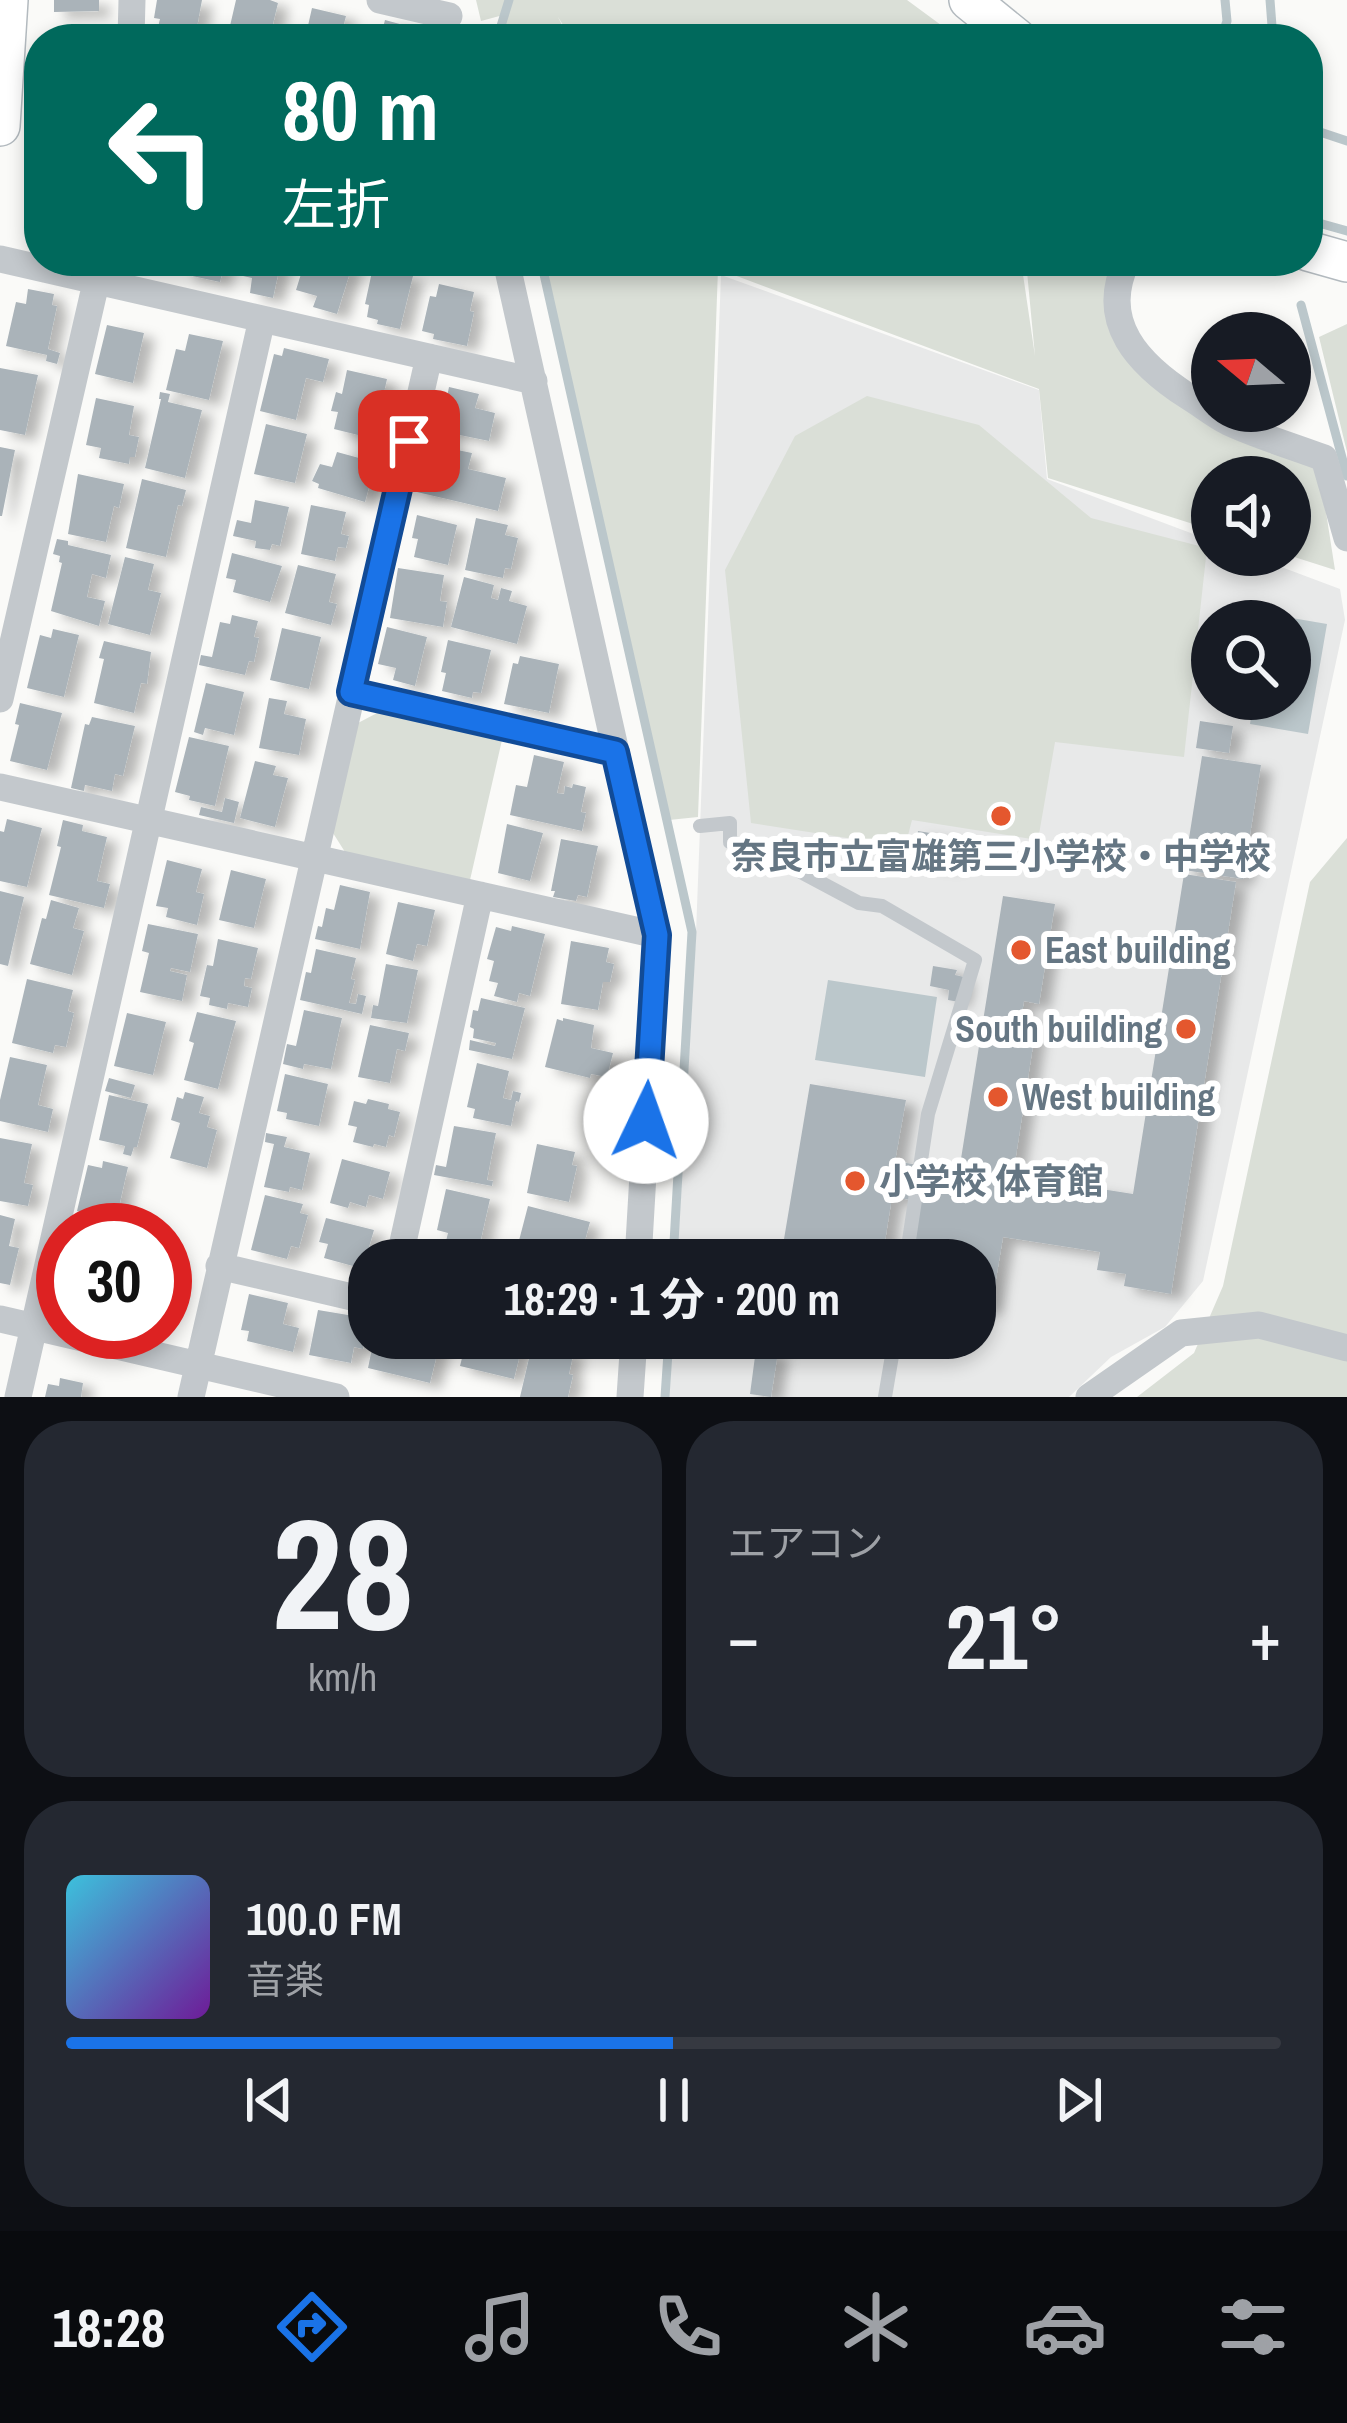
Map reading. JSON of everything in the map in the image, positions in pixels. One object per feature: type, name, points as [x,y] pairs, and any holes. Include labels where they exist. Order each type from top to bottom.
[{"type":"street","points":[[0,126],[8,0]]},
{"type":"street","points":[[380,0],[450,18]]},
{"type":"street","points":[[969,0],[999,24]]},
{"type":"street","points":[[0,699],[98,276]]},
{"type":"street","points":[[116,276],[262,319],[534,381]]},
{"type":"street","points":[[510,276],[657,935],[639,1239]]},
{"type":"street","points":[[1120,276],[1118,318],[1135,354],[1167,383],[1227,421],[1324,458],[1347,538]]},
{"type":"street","points":[[18,1397],[262,319]]},
{"type":"street","points":[[191,1397],[429,357]]},
{"type":"street","points":[[351,692],[615,752]]},
{"type":"street","points":[[0,787],[657,935]]},
{"type":"street","points":[[404,1239],[480,895]]},
{"type":"street","points":[[219,1266],[348,1296]]},
{"type":"street","points":[[0,1319],[336,1397]]},
{"type":"street","points":[[1089,1397],[1181,1333],[1259,1325],[1347,1348]]},
{"type":"street","points":[[630,1397],[633,1359]]},
{"type":"lane","points":[[700,826],[730,823],[730,842],[754,847],[859,903],[882,906],[975,960],[928,1114],[910,1239]]},
{"type":"lane","points":[[885,1397],[891,1359]]},
{"type":"shaded area","points":[[476,0],[907,0],[940,24],[562,24],[558,17],[562,24],[504,24],[507,14],[481,21]]},
{"type":"shaded area","points":[[546,276],[718,276],[698,817],[669,820]]},
{"type":"shaded area","name":"奈良市立富雄第三小学校・中学校","points":[[724,276],[1039,390],[1047,479],[1191,533],[1191,576],[1305,576],[1340,589],[1345,620],[1203,1281],[1165,1327],[1111,1357],[1069,1397],[669,1397],[672,1359],[996,1359],[996,1239],[678,1239]]},
{"type":"shaded area","points":[[737,276],[1023,276],[1035,356],[1027,276],[1113,276],[1112,334],[1191,386],[1191,432],[1262,432],[1298,456],[1191,456],[1191,523],[1048,478],[1039,389]]},
{"type":"shaded area","points":[[1347,324],[1347,452],[1319,337]]},
{"type":"shaded area","points":[[867,396],[979,425],[1091,518],[1191,544],[1191,576],[1204,576],[1201,600],[1191,600],[1191,693],[1184,757],[1055,742],[1038,840],[912,820],[905,847],[751,823],[725,570],[795,436]]},
{"type":"shaded area","points":[[1311,464],[1321,480],[1335,570],[1311,562]]},
{"type":"shaded area","points":[[1311,621],[1327,624],[1311,717]]},
{"type":"shaded area","points":[[379,712],[502,740],[470,880],[345,852],[333,833],[358,723]]},
{"type":"shaded area","points":[[1251,720],[1310,720],[1308,734],[1250,724]]},
{"type":"shaded area","points":[[1347,838],[1347,1397],[1137,1397],[1194,1353],[1223,1286],[1310,882]]},
{"type":"shaded area","points":[[828,980],[937,997],[925,1077],[815,1060]]},
{"type":"building","points":[[54,0],[99,0],[99,11],[54,12]]},
{"type":"building","points":[[157,0],[202,0],[198,24],[159,24],[160,19],[154,18]]},
{"type":"building","points":[[236,0],[278,3],[273,24],[230,24]]},
{"type":"building","points":[[312,8],[346,16],[344,24],[308,24]]},
{"type":"building","points":[[243,276],[278,276],[273,298],[250,293],[252,278]]},
{"type":"building","points":[[300,276],[349,276],[337,314],[313,307],[317,296],[296,290]]},
{"type":"building","points":[[371,276],[413,276],[400,329],[367,317],[369,305],[365,304]]},
{"type":"building","points":[[439,284],[474,292],[467,346],[433,339],[434,334],[422,331],[430,296],[436,297]]},
{"type":"building","points":[[28,289],[54,294],[52,305],[57,306],[48,349],[60,353],[57,364],[46,361],[47,355],[6,346],[16,302],[26,304]]},
{"type":"building","points":[[107,325],[144,333],[133,383],[95,374]]},
{"type":"building","points":[[189,334],[223,341],[209,400],[166,390],[176,349],[185,351]]},
{"type":"building","points":[[284,348],[329,359],[323,382],[306,378],[296,420],[260,411],[274,354],[282,356]]},
{"type":"building","points":[[0,368],[38,375],[25,435],[0,430]]},
{"type":"building","points":[[347,370],[387,379],[374,439],[334,429],[338,412],[331,411],[336,392],[342,394]]},
{"type":"building","points":[[449,387],[479,394],[475,408],[495,413],[489,441],[440,431]]},
{"type":"building","points":[[160,392],[170,394],[168,402],[202,410],[185,478],[145,468]]},
{"type":"building","points":[[96,398],[134,406],[129,435],[139,437],[129,464],[99,458],[101,448],[86,445]]},
{"type":"building","points":[[266,424],[307,434],[295,483],[254,474]]},
{"type":"building","points":[[428,444],[472,453],[468,469],[506,478],[498,511],[417,492]]},
{"type":"building","points":[[0,447],[15,450],[2,516],[0,516]]},
{"type":"building","points":[[337,452],[370,461],[366,474],[372,476],[365,502],[318,488],[312,481],[320,464],[332,467]]},
{"type":"building","points":[[78,474],[124,484],[106,542],[68,534]]},
{"type":"building","points":[[142,479],[186,490],[166,557],[126,548]]},
{"type":"building","points":[[255,500],[289,507],[280,546],[255,548],[256,541],[233,536],[237,520],[251,523]]},
{"type":"building","points":[[311,505],[346,512],[341,534],[349,536],[346,548],[338,547],[335,561],[301,554]]},
{"type":"building","points":[[417,515],[457,525],[448,565],[414,557]]},
{"type":"building","points":[[476,518],[508,525],[505,535],[518,538],[511,569],[505,568],[503,578],[465,570]]},
{"type":"building","points":[[57,539],[111,555],[106,578],[92,574],[87,597],[105,601],[99,626],[51,611],[62,563],[53,554]]},
{"type":"building","points":[[232,553],[282,566],[270,602],[233,592],[236,580],[226,578]]},
{"type":"building","points":[[125,557],[154,564],[148,590],[161,593],[150,635],[108,624]]},
{"type":"building","points":[[298,565],[336,574],[329,602],[337,604],[331,625],[285,613]]},
{"type":"building","points":[[398,568],[444,575],[443,627],[390,618]]},
{"type":"building","points":[[464,577],[494,585],[491,598],[498,600],[501,588],[512,591],[509,601],[527,606],[517,644],[451,627]]},
{"type":"building","points":[[232,615],[258,621],[254,662],[249,661],[245,675],[199,665],[201,655],[212,657],[220,622],[230,624]]},
{"type":"building","points":[[387,627],[427,637],[415,686],[393,680],[396,668],[378,664]]},
{"type":"building","points":[[282,628],[321,637],[309,689],[270,680]]},
{"type":"building","points":[[53,629],[79,635],[64,697],[27,688],[40,635],[51,638]]},
{"type":"building","points":[[448,640],[491,650],[481,693],[473,692],[472,698],[442,691]]},
{"type":"building","points":[[104,641],[151,652],[147,684],[141,683],[134,713],[94,703]]},
{"type":"building","points":[[520,656],[559,664],[549,713],[504,704],[513,663],[518,664]]},
{"type":"building","points":[[206,683],[244,692],[234,735],[205,728],[203,735],[194,732]]},
{"type":"building","points":[[269,698],[287,701],[284,714],[306,719],[299,755],[259,748]]},
{"type":"building","points":[[20,703],[62,713],[47,770],[10,761]]},
{"type":"building","points":[[92,717],[135,726],[123,776],[115,774],[112,791],[85,785],[84,791],[71,788],[85,724]]},
{"type":"building","points":[[1200,721],[1233,726],[1229,753],[1196,748]]},
{"type":"building","points":[[189,737],[229,746],[215,806],[175,792]]},
{"type":"building","points":[[534,755],[564,762],[557,793],[564,794],[565,786],[572,788],[573,784],[586,787],[582,831],[510,815],[516,785],[527,787]]},
{"type":"building","points":[[1202,756],[1261,765],[1243,879],[1184,870]]},
{"type":"building","points":[[255,761],[276,766],[273,775],[288,778],[275,827],[240,818]]},
{"type":"building","points":[[225,798],[239,802],[234,823],[199,815],[201,807],[222,812]]},
{"type":"building","points":[[7,819],[42,828],[27,887],[0,881],[0,831],[4,832]]},
{"type":"building","points":[[63,820],[107,837],[97,881],[110,884],[104,908],[49,895]]},
{"type":"building","points":[[507,824],[543,833],[530,881],[498,873]]},
{"type":"building","points":[[918,831],[955,837],[951,864],[914,859]]},
{"type":"building","points":[[561,839],[598,846],[587,897],[578,895],[576,901],[553,897],[555,891],[551,891]]},
{"type":"building","points":[[167,860],[202,869],[196,892],[204,894],[197,925],[166,917],[168,908],[156,906]]},
{"type":"building","points":[[231,870],[266,879],[254,928],[219,920]]},
{"type":"building","name":"South building","points":[[1184,874],[1236,882],[1171,1294],[1124,1286],[1126,1274],[1097,1270],[1100,1252],[1003,1237],[996,1279],[996,1239],[913,1239],[922,1185],[956,1190],[1003,896],[1055,904],[1039,1004],[1024,1001],[1021,1017],[1037,1020],[1013,1175],[1133,1194]]},
{"type":"building","points":[[340,885],[370,892],[360,949],[315,939],[326,908],[334,910]]},
{"type":"building","points":[[0,891],[24,897],[8,966],[0,964]]},
{"type":"building","points":[[51,900],[79,908],[73,928],[84,931],[72,975],[30,964]]},
{"type":"building","points":[[398,902],[435,910],[427,946],[417,944],[413,961],[386,954]]},
{"type":"building","points":[[148,924],[198,934],[190,972],[170,971],[187,975],[182,1001],[140,992],[149,953],[142,951]]},
{"type":"building","points":[[512,926],[545,934],[530,996],[519,993],[517,1002],[494,996],[498,983],[489,981],[494,961],[487,959],[496,927],[511,931]]},
{"type":"building","points":[[218,939],[258,948],[251,979],[245,978],[244,986],[252,988],[248,1007],[209,1005],[210,998],[200,996]]},
{"type":"building","points":[[571,941],[609,948],[606,962],[614,964],[610,982],[603,982],[598,1010],[561,1004]]},
{"type":"building","points":[[316,949],[356,958],[349,1003],[356,1004],[358,994],[366,996],[362,1014],[300,1000]]},
{"type":"building","points":[[386,964],[418,970],[407,1023],[371,1018]]},
{"type":"building","points":[[933,966],[957,970],[955,975],[964,977],[959,1002],[948,1000],[949,990],[930,986]]},
{"type":"building","points":[[27,979],[73,990],[68,1011],[74,1013],[66,1047],[55,1045],[53,1053],[12,1043]]},
{"type":"building","points":[[481,998],[525,1008],[512,1059],[469,1050],[470,1040],[496,1043],[473,1038],[473,1010],[478,1011]]},
{"type":"building","points":[[304,1010],[342,1018],[331,1069],[283,1064],[287,1044],[296,1046]]},
{"type":"building","points":[[197,1012],[236,1021],[218,1089],[184,1080]]},
{"type":"building","points":[[127,1013],[166,1022],[153,1075],[114,1066]]},
{"type":"building","points":[[557,1019],[594,1025],[591,1048],[613,1053],[607,1077],[591,1074],[590,1078],[545,1067]]},
{"type":"building","points":[[370,1025],[409,1033],[405,1051],[397,1049],[390,1083],[358,1077]]},
{"type":"building","points":[[10,1057],[47,1065],[38,1105],[53,1109],[48,1132],[0,1121]]},
{"type":"building","points":[[477,1063],[509,1071],[503,1098],[511,1100],[513,1091],[521,1093],[511,1126],[473,1118],[475,1109],[467,1107]]},
{"type":"building","points":[[285,1074],[328,1084],[319,1126],[286,1119],[287,1113],[277,1111]]},
{"type":"building","points":[[109,1078],[135,1085],[131,1098],[105,1091]]},
{"type":"building","name":"小学校 体育館","points":[[810,1084],[906,1100],[895,1161],[918,1165],[912,1200],[892,1197],[885,1239],[784,1239]]},
{"type":"building","points":[[185,1092],[204,1097],[199,1113],[210,1116],[207,1127],[217,1130],[207,1168],[170,1158],[180,1123],[171,1120],[177,1097],[183,1099]]},
{"type":"building","points":[[109,1095],[148,1104],[131,1156],[123,1154],[125,1146],[99,1140]]},
{"type":"building","points":[[368,1099],[400,1112],[394,1137],[389,1135],[386,1147],[353,1142],[357,1127],[348,1125],[354,1101],[366,1104]]},
{"type":"building","points":[[454,1126],[496,1133],[487,1180],[493,1181],[492,1186],[434,1175],[436,1165],[446,1167]]},
{"type":"building","points":[[266,1133],[287,1137],[284,1147],[310,1153],[302,1190],[264,1187],[274,1144],[265,1142]]},
{"type":"building","points":[[0,1138],[32,1144],[24,1183],[33,1185],[28,1206],[0,1201]]},
{"type":"building","points":[[537,1144],[575,1152],[572,1165],[577,1166],[569,1202],[527,1193]]},
{"type":"building","points":[[342,1159],[390,1172],[383,1199],[369,1195],[366,1207],[330,1203]]},
{"type":"building","points":[[103,1161],[128,1167],[120,1203],[79,1203],[88,1165],[102,1168]]},
{"type":"building","points":[[446,1189],[490,1199],[481,1239],[446,1239],[448,1233],[437,1230]]},
{"type":"building","points":[[265,1195],[303,1204],[300,1213],[308,1215],[299,1248],[291,1246],[287,1259],[251,1250]]},
{"type":"building","points":[[528,1206],[590,1222],[585,1239],[519,1239]]},
{"type":"building","points":[[0,1215],[15,1219],[9,1246],[19,1248],[10,1285],[0,1283]]},
{"type":"building","points":[[326,1218],[374,1230],[371,1239],[348,1239],[348,1265],[324,1258],[328,1244],[319,1242]]},
{"type":"building","points":[[249,1294],[288,1303],[283,1324],[299,1328],[293,1352],[247,1341],[249,1331],[241,1330]]},
{"type":"building","points":[[318,1310],[348,1315],[351,1363],[309,1355]]},
{"type":"building","points":[[370,1359],[436,1359],[430,1383],[368,1368]]},
{"type":"building","points":[[462,1359],[519,1359],[514,1379],[460,1366]]},
{"type":"building","points":[[529,1359],[572,1359],[568,1397],[520,1397]]},
{"type":"building","points":[[755,1359],[777,1359],[771,1397],[750,1394]]},
{"type":"building","points":[[60,1378],[83,1383],[81,1397],[45,1397],[48,1384],[59,1386]]},
{"type":"waterway","points":[[502,24],[509,0]]},
{"type":"waterway","points":[[1225,0],[1226,24]]},
{"type":"waterway","points":[[1270,0],[1272,24]]},
{"type":"waterway","points":[[1323,133],[1347,141]]},
{"type":"waterway","points":[[1323,224],[1347,231]]},
{"type":"waterway","points":[[544,276],[692,932],[674,1239]]},
{"type":"waterway","points":[[1301,305],[1347,476]]},
{"type":"waterway","points":[[665,1397],[668,1359]]},
{"type":"place","name":"奈良市立富雄第三小学校・中学校","points":[[1001,816]]},
{"type":"place","name":"East building","points":[[1021,950]]},
{"type":"place","name":"South building","points":[[1186,1029]]},
{"type":"place","name":"West building","points":[[998,1097]]},
{"type":"place","name":"小学校 体育館","points":[[855,1181]]},
{"type":"route","points":[[409,441],[351,692],[615,752],[657,935],[646,1121]]}]
